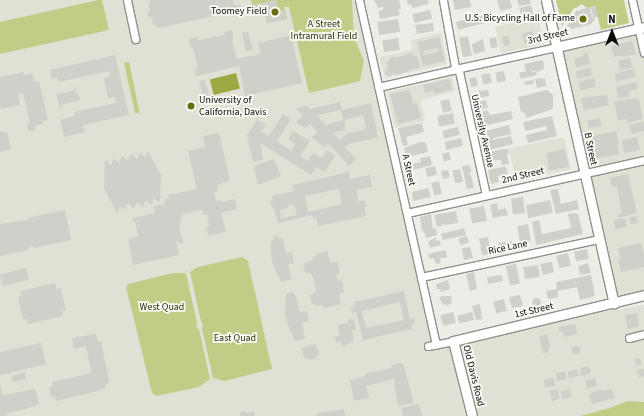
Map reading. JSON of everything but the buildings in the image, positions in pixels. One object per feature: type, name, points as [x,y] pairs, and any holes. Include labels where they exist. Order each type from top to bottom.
[{"type":"street","points":[[126,0],[135,38]]},
{"type":"street","name":"A Street","points":[[359,0],[436,344]]},
{"type":"street","name":"University Avenue","points":[[443,0],[486,195]]},
{"type":"street","name":"B Street","points":[[546,0],[598,239],[614,303]]},
{"type":"street","points":[[632,0],[641,28],[644,53]]},
{"type":"street","name":"3rd Street","points":[[378,87],[641,28]]},
{"type":"street","name":"2nd Street","points":[[407,213],[644,160]]},
{"type":"street","name":"Rice Lane","points":[[421,277],[598,239]]},
{"type":"street","name":"1st Street","points":[[428,346],[644,295]]},
{"type":"street","points":[[629,338],[644,334]]},
{"type":"street","name":"Old Davis Road","points":[[453,341],[472,416]]},
{"type":"shaded area","name":"University of California, Davis","points":[[0,0],[357,0],[431,342],[602,305],[604,312],[644,305],[644,416],[0,416]]},
{"type":"shaded area","points":[[538,17],[544,43],[501,53],[495,27]]},
{"type":"shaded area","points":[[644,27],[644,295],[614,303],[556,47]]},
{"type":"shaded area","points":[[441,33],[447,64],[385,78],[379,57],[412,50],[411,40]]},
{"type":"shaded area","points":[[236,73],[240,89],[214,95],[210,80]]},
{"type":"shaded area","points":[[452,77],[455,91],[421,100],[425,121],[395,128],[387,92]]},
{"type":"shaded area","points":[[564,137],[571,169],[516,181],[509,149]]},
{"type":"green space","points":[[102,0],[109,30],[0,54],[0,22]]},
{"type":"green space","name":"A Street Intramural Field","points":[[251,0],[352,0],[354,37],[364,61],[360,81],[309,93],[289,7],[284,7],[287,19],[267,23],[264,11],[254,13]]},
{"type":"green space","points":[[556,0],[624,0],[629,23],[601,30],[595,6],[587,8],[582,4],[574,8],[562,26]]},
{"type":"green space","points":[[129,62],[139,113],[135,113],[124,63]]},
{"type":"green space","name":"East Quad","points":[[242,257],[248,261],[272,369],[225,381],[213,378],[202,328],[203,324],[201,322],[190,272],[198,267]]},
{"type":"green space","name":"West Quad","points":[[173,273],[186,273],[197,323],[196,327],[199,329],[210,379],[199,387],[156,396],[152,393],[126,287],[128,284]]},
{"type":"green space","points":[[627,401],[644,402],[644,416],[580,416],[610,408]]},
{"type":"place","name":"Toomey Field","points":[[275,12]]},
{"type":"place","name":"U.S. Bicycling Hall of Fame","points":[[583,19]]},
{"type":"place","name":"University of California, Davis","points":[[191,106]]}]
